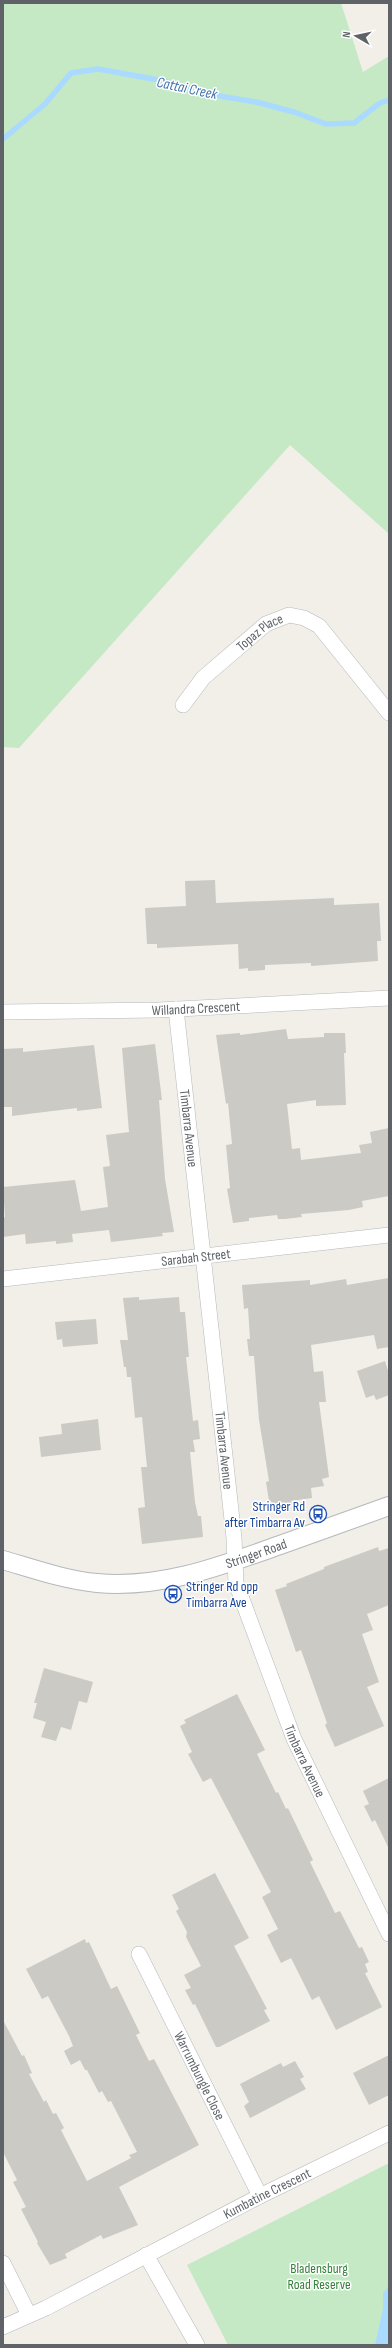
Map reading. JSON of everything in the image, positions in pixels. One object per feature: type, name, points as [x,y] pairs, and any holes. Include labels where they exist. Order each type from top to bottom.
[{"type":"street","name":"Topaz Place","points":[[183,705],[203,678],[266,624],[289,615],[304,618],[319,626],[389,713]]},
{"type":"street","name":"Willandra Crescent","points":[[3,1012],[176,1009],[389,998]]},
{"type":"street","name":"Timbarra Avenue","points":[[176,1009],[204,1257],[236,1583],[294,1739],[389,1934]]},
{"type":"street","name":"Sarabah Street","points":[[3,1279],[389,1235]]},
{"type":"street","name":"Stringer Road","points":[[3,1560],[78,1581],[129,1584],[178,1578],[235,1562],[389,1506]]},
{"type":"street","name":"Warrumbungle Close","points":[[139,1954],[260,2196]]},
{"type":"street","name":"Kumbatine Crescent","points":[[3,2327],[260,2196],[389,2133]]},
{"type":"street","points":[[146,2254],[197,2345]]},
{"type":"street","points":[[3,2263],[29,2314]]},
{"type":"green space","points":[[3,3],[341,3],[363,72],[389,56],[389,534],[290,445],[19,748],[3,747]]},
{"type":"green space","name":"Bladensburg Road Reserve","points":[[389,2163],[389,2345],[228,2345],[187,2265]]},
{"type":"water","points":[[389,2286],[389,2345],[375,2345],[383,2309],[383,2293]]},
{"type":"building","points":[[215,880],[216,903],[334,898],[334,905],[379,903],[381,941],[377,941],[378,961],[311,966],[311,963],[265,965],[265,970],[248,971],[248,968],[239,969],[238,944],[157,948],[157,944],[147,944],[145,908],[186,906],[185,881]]},
{"type":"building","points":[[286,1029],[288,1039],[324,1037],[324,1033],[345,1033],[346,1053],[344,1053],[346,1105],[316,1106],[316,1100],[287,1104],[292,1149],[300,1148],[301,1160],[361,1153],[359,1145],[372,1143],[370,1132],[389,1128],[389,1196],[362,1201],[363,1207],[349,1210],[301,1214],[302,1217],[285,1219],[278,1219],[277,1215],[249,1218],[249,1221],[233,1223],[227,1189],[230,1188],[226,1145],[232,1144],[228,1103],[226,1104],[216,1035],[240,1033],[240,1035]]},
{"type":"building","points":[[155,1044],[162,1100],[159,1100],[165,1179],[174,1232],[162,1233],[163,1236],[111,1242],[109,1230],[72,1234],[73,1242],[56,1244],[56,1241],[26,1244],[25,1234],[3,1237],[3,1218],[5,1217],[3,1187],[75,1180],[81,1211],[108,1207],[103,1167],[110,1166],[106,1135],[129,1132],[122,1048]]},
{"type":"building","points":[[94,1045],[102,1108],[77,1111],[77,1108],[12,1116],[12,1107],[3,1107],[3,1049],[23,1048],[23,1052]]},
{"type":"building","points":[[389,1278],[389,1347],[377,1349],[374,1335],[311,1345],[314,1372],[323,1371],[326,1402],[319,1402],[329,1477],[322,1479],[324,1486],[311,1488],[312,1498],[291,1501],[292,1505],[272,1508],[271,1501],[269,1501],[266,1482],[269,1481],[259,1420],[254,1356],[249,1356],[247,1339],[250,1339],[248,1308],[244,1309],[242,1285],[310,1280],[310,1285],[346,1279],[347,1285]]},
{"type":"building","points":[[139,1297],[139,1300],[179,1297],[180,1312],[185,1312],[189,1357],[186,1357],[193,1421],[198,1420],[200,1439],[193,1440],[195,1452],[190,1452],[195,1502],[198,1516],[201,1516],[203,1537],[142,1544],[138,1508],[145,1507],[141,1467],[147,1467],[142,1417],[135,1418],[131,1377],[127,1377],[126,1367],[124,1367],[120,1340],[128,1340],[123,1298]]},
{"type":"building","points":[[96,1319],[98,1344],[63,1347],[62,1339],[57,1340],[55,1322]]},
{"type":"building","points":[[385,1361],[389,1374],[389,1395],[376,1400],[374,1395],[366,1398],[357,1371]]},
{"type":"building","points":[[98,1419],[101,1450],[41,1457],[39,1437],[62,1434],[61,1424]]},
{"type":"building","points":[[378,1547],[379,1551],[389,1548],[389,1605],[367,1614],[373,1630],[362,1634],[379,1682],[367,1687],[384,1726],[335,1747],[325,1725],[327,1723],[301,1650],[296,1652],[275,1590],[324,1569],[324,1567]]},
{"type":"building","points":[[44,1668],[93,1682],[87,1703],[79,1701],[71,1730],[61,1727],[56,1741],[41,1737],[46,1722],[33,1718],[37,1703],[34,1703]]},
{"type":"building","points":[[237,1694],[265,1750],[257,1754],[276,1793],[278,1792],[286,1809],[288,1808],[313,1860],[310,1862],[335,1913],[340,1911],[359,1948],[362,1947],[369,1962],[365,1964],[368,1972],[365,1973],[382,2007],[336,2030],[319,1996],[312,2000],[291,1958],[281,1963],[267,1935],[278,1929],[262,1897],[271,1892],[211,1778],[203,1782],[188,1754],[192,1752],[180,1726],[186,1723],[184,1720]]},
{"type":"building","points":[[389,1778],[389,1849],[375,1820],[372,1822],[364,1806],[369,1804],[363,1791]]},
{"type":"building","points":[[215,1873],[249,1938],[234,1946],[267,2009],[264,2010],[270,2021],[219,2047],[216,2047],[195,2004],[193,2005],[185,1990],[191,1988],[184,1975],[201,1966],[186,1937],[187,1932],[176,1911],[179,1909],[172,1895]]},
{"type":"building","points":[[85,1939],[86,1943],[89,1942],[111,1989],[117,1986],[140,2033],[136,2035],[149,2061],[154,2059],[199,2145],[119,2187],[138,2225],[103,2239],[101,2235],[65,2254],[67,2258],[50,2265],[37,2243],[38,2242],[21,2209],[26,2207],[13,2182],[17,2180],[3,2152],[3,2020],[22,2056],[24,2055],[32,2073],[29,2074],[44,2102],[46,2100],[53,2114],[56,2113],[64,2128],[61,2130],[87,2181],[131,2158],[129,2155],[137,2152],[111,2101],[108,2102],[102,2091],[99,2093],[80,2060],[71,2065],[64,2051],[73,2046],[69,2036],[48,1996],[42,1999],[26,1969]]},
{"type":"building","points":[[389,2055],[389,2095],[369,2105],[353,2073]]},
{"type":"building","points":[[295,2061],[304,2077],[300,2079],[306,2089],[250,2118],[244,2106],[249,2102],[240,2084],[281,2063],[283,2067]]},
{"type":"waterway","name":"Cattai Creek","points":[[3,139],[45,104],[71,73],[98,69],[159,80],[225,97],[256,102],[294,112],[326,124],[354,123],[380,103],[389,100]]},
{"type":"place","name":"Stringer Rd after Timbarra Av","points":[[318,1514]]},
{"type":"place","name":"Stringer Rd opp Timbarra Ave","points":[[173,1594]]}]
